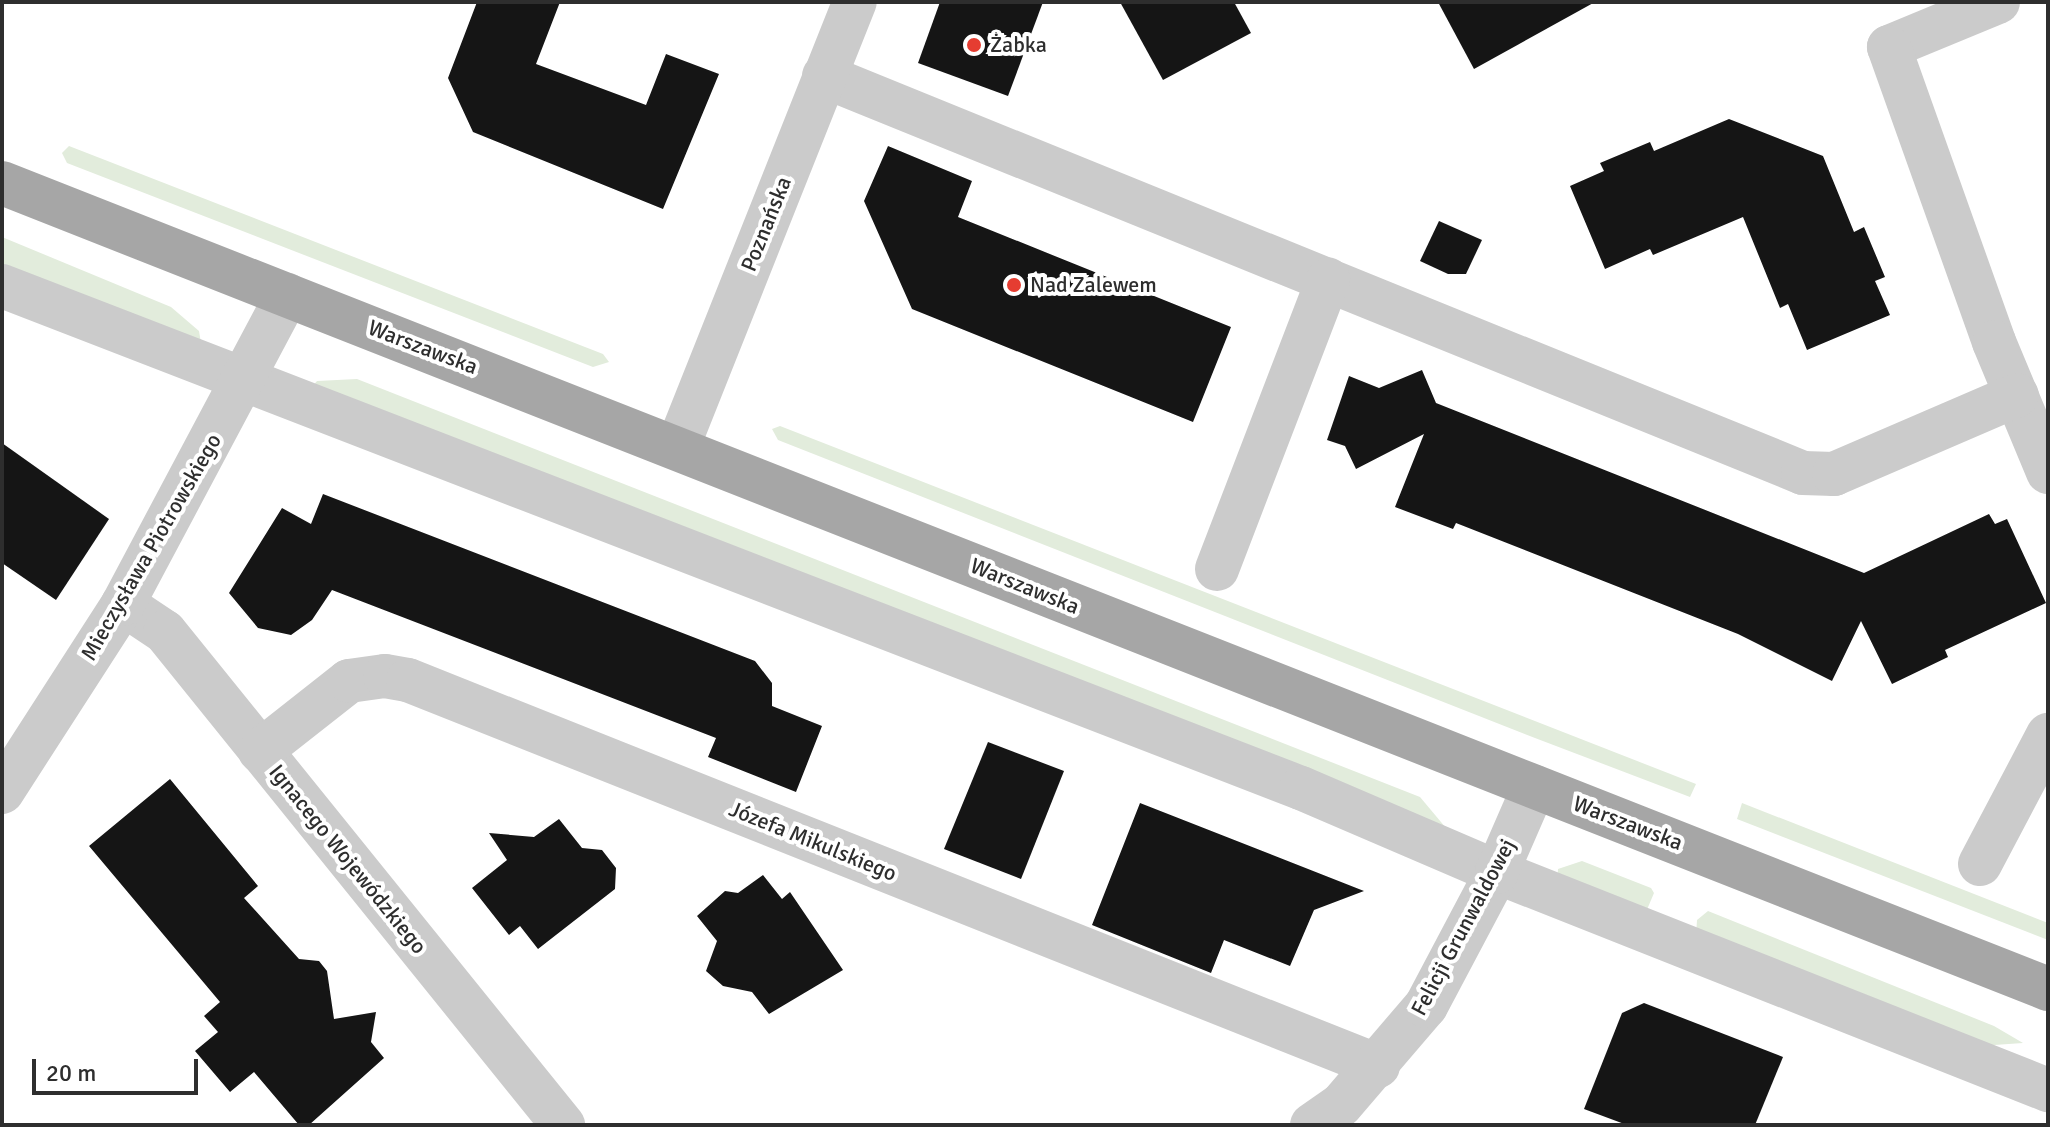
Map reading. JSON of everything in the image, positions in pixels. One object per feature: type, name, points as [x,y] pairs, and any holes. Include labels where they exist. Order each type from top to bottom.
[{"type":"main road","name":"Warszawska","points":[[2,183],[678,446],[2048,989]]},
{"type":"street","name":"Poznańska","points":[[678,446],[855,2]]},
{"type":"street","points":[[1998,2],[1889,47],[2048,472]]},
{"type":"street","points":[[824,76],[1803,473],[1834,474],[2017,395]]},
{"type":"street","points":[[1217,569],[1328,280]]},
{"type":"street","points":[[2,286],[1301,788],[1497,872],[2048,1090]]},
{"type":"street","name":"Mieczysława Piotrowskiego","points":[[2,792],[123,604],[245,382],[287,295]]},
{"type":"street","name":"Ignacego Wojewódzkiego","points":[[123,604],[165,632],[563,1125]]},
{"type":"street","name":"Józefa Mikulskiego","points":[[260,751],[349,681],[385,676],[408,680],[1378,1066]]},
{"type":"street","points":[[1980,864],[2048,735]]},
{"type":"street","name":"Felicji Grunwaldowej","points":[[1312,1125],[1341,1105],[1378,1066],[1426,1006],[1497,872],[1534,787]]},
{"type":"green space","points":[[69,146],[603,354],[609,362],[593,367],[67,163],[62,153]]},
{"type":"green space","points":[[2,237],[171,307],[199,331],[201,343],[2,270]]},
{"type":"green space","points":[[357,379],[1420,797],[1446,828],[312,387],[317,381]]},
{"type":"green space","points":[[780,426],[1696,784],[1690,797],[1535,738],[778,440],[772,429]]},
{"type":"green space","points":[[1742,803],[2048,923],[2048,940],[1737,819]]},
{"type":"green space","points":[[1582,861],[1651,888],[1654,893],[1646,912],[1557,883],[1558,869]]},
{"type":"green space","points":[[1708,911],[1994,1026],[2023,1043],[1980,1046],[1696,937],[1697,920]]},
{"type":"building","points":[[477,2],[560,2],[536,64],[646,105],[666,54],[719,74],[663,209],[473,132],[448,78]]},
{"type":"building","name":"Żabka","points":[[940,2],[1043,2],[1008,96],[918,63]]},
{"type":"building","points":[[1120,2],[1234,2],[1251,33],[1163,80]]},
{"type":"building","points":[[1438,2],[1595,2],[1474,69]]},
{"type":"building","points":[[1729,119],[1823,156],[1854,232],[1864,227],[1885,277],[1875,281],[1890,315],[1807,350],[1788,304],[1780,308],[1743,217],[1653,255],[1650,249],[1605,269],[1570,186],[1604,171],[1600,163],[1650,142],[1654,151]]},
{"type":"building","name":"Nad Zalewem","points":[[888,146],[972,181],[958,217],[1231,327],[1193,422],[912,309],[864,201]]},
{"type":"building","points":[[1439,221],[1482,240],[1466,274],[1448,274],[1420,261]]},
{"type":"building","points":[[1422,370],[1436,403],[1864,573],[1989,514],[1995,524],[2007,519],[2046,603],[1945,650],[1948,657],[1892,684],[1861,621],[1832,681],[1738,634],[1456,523],[1453,529],[1395,507],[1424,434],[1356,469],[1345,446],[1327,440],[1349,376],[1379,388]]},
{"type":"building","points":[[2,443],[109,519],[56,600],[2,563]]},
{"type":"building","points":[[323,494],[755,661],[772,683],[772,706],[822,726],[796,792],[708,757],[716,738],[332,590],[312,620],[291,635],[258,628],[229,593],[282,508],[311,524]]},
{"type":"building","points":[[988,742],[1064,771],[1021,879],[944,849]]},
{"type":"building","points":[[170,779],[258,886],[244,898],[299,959],[319,961],[327,971],[334,1019],[376,1012],[371,1042],[384,1058],[309,1125],[299,1125],[254,1072],[230,1092],[195,1051],[218,1032],[204,1016],[220,1002],[89,846]]},
{"type":"building","points":[[1140,803],[1364,891],[1314,910],[1290,966],[1224,940],[1211,973],[1092,925]]},
{"type":"building","points":[[559,819],[582,848],[602,850],[616,868],[615,889],[538,949],[520,926],[509,935],[472,888],[507,860],[489,833],[534,837]]},
{"type":"building","points":[[763,875],[782,899],[790,892],[843,970],[769,1014],[752,992],[723,986],[706,971],[717,941],[697,916],[725,891],[738,893]]},
{"type":"building","points":[[1644,1003],[1783,1057],[1755,1125],[1627,1125],[1584,1109],[1622,1013]]},
{"type":"place","name":"Żabka","points":[[974,45]]},
{"type":"place","name":"Nad Zalewem","points":[[1014,285]]}]
